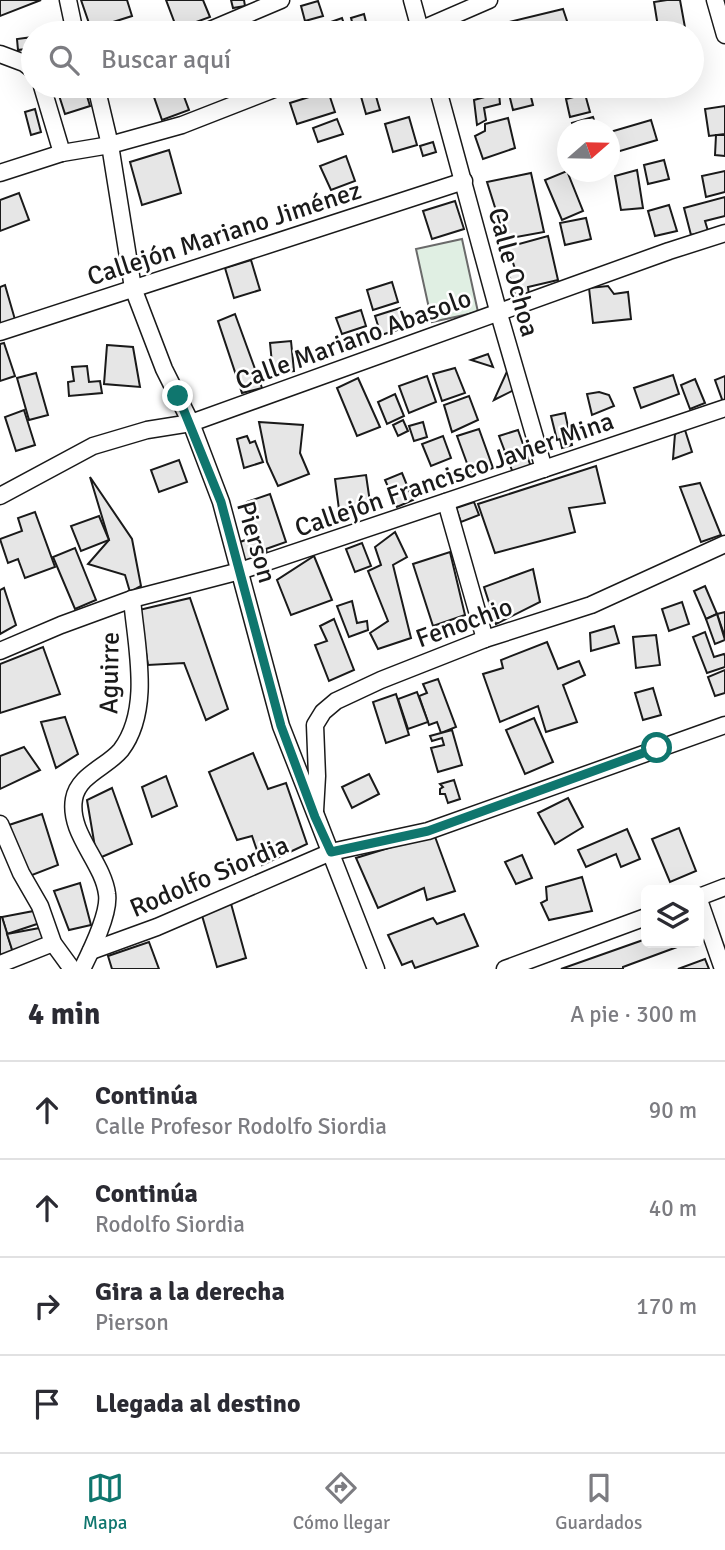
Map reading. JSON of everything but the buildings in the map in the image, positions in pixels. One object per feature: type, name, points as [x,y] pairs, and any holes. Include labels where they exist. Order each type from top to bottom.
[{"type":"street","points":[[68,0],[72,21]]},
{"type":"street","points":[[231,21],[281,0]]},
{"type":"street","points":[[412,0],[416,21]]},
{"type":"street","points":[[442,21],[489,0]]},
{"type":"street","points":[[715,0],[725,35]]},
{"type":"street","points":[[0,54],[21,62]]},
{"type":"street","points":[[46,98],[62,153]]},
{"type":"street","name":"Pierson","points":[[99,98],[110,145],[133,288],[164,369],[191,423],[221,502],[281,726],[376,969]]},
{"type":"street","points":[[0,173],[62,153],[110,145],[183,125],[252,98]]},
{"type":"street","name":"Calle Ochoa","points":[[440,98],[544,470]]},
{"type":"street","name":"Callejón Mariano Jiménez","points":[[0,332],[464,181]]},
{"type":"street","name":"Calle Mariano Abasolo","points":[[0,496],[93,446],[147,430],[191,423],[725,233]]},
{"type":"street","name":"Callejón Francisco Javier Mina","points":[[0,651],[132,599],[240,571],[725,408]]},
{"type":"street","points":[[446,502],[485,639]]},
{"type":"street","name":"Fenochio","points":[[315,817],[315,725],[323,712],[336,701],[485,639],[592,605],[725,544]]},
{"type":"street","name":"Aguirre","points":[[91,951],[106,907],[107,891],[81,835],[74,808],[78,789],[90,775],[119,752],[129,737],[136,718],[139,673],[132,599]]},
{"type":"street","name":"Rodolfo Siordia","points":[[91,951],[157,927],[331,852],[428,831],[725,725]]},
{"type":"street","points":[[0,824],[21,873],[40,906],[53,943],[72,969]]},
{"type":"street","points":[[704,896],[725,887]]},
{"type":"street","points":[[704,913],[723,969]]},
{"type":"street","points":[[505,969],[641,919]]},
{"type":"street","points":[[0,964],[53,943]]},
{"type":"street","points":[[82,969],[91,951]]},
{"type":"green space","points":[[462,239],[478,312],[432,322],[416,249]]},
{"type":"route","points":[[178,396],[221,502],[281,726],[331,852],[428,831],[657,748]]}]
